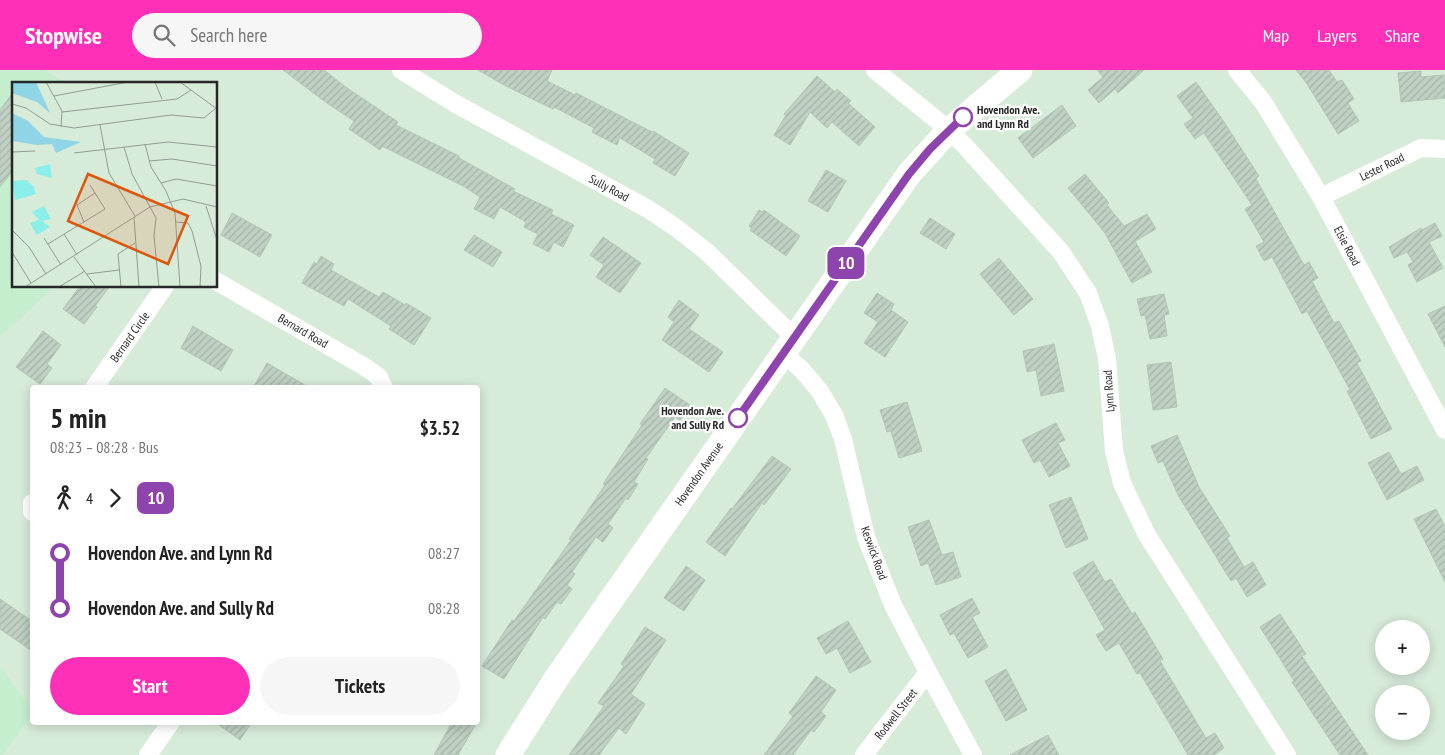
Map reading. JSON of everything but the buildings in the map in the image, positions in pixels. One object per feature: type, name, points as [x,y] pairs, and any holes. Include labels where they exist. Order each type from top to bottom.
[{"type":"street","name":"Sully Road","points":[[402,70],[456,104],[648,209],[675,227],[706,252],[789,345]]},
{"type":"street","name":"Lynn Road","points":[[875,70],[949,130],[1061,252],[1088,293],[1100,326],[1107,359],[1114,451],[1122,483],[1147,535],[1287,755]]},
{"type":"street","name":"Hovendon Avenue","points":[[508,755],[556,680],[909,174],[949,130],[1020,70]]},
{"type":"street","name":"Elsie Road","points":[[1237,70],[1263,102],[1321,197],[1445,430]]},
{"type":"street","name":"Lester Road","points":[[1321,197],[1421,148],[1445,149]]},
{"type":"street","name":"Bernard Road","points":[[218,282],[365,367],[379,377],[383,385]]},
{"type":"street","name":"Bernard Circle","points":[[96,385],[164,288]]},
{"type":"street","name":"Keswick Road","points":[[789,345],[802,370],[819,390],[834,415],[843,439],[866,537],[893,604],[973,755]]},
{"type":"street","name":"Rodwell Street","points":[[864,755],[928,672]]},
{"type":"street","points":[[148,755],[169,725]]},
{"type":"shaded area","points":[[0,70],[45,70],[66,82],[12,82],[12,288],[53,288],[0,337]]},
{"type":"shaded area","points":[[0,666],[30,708],[30,717],[3,755],[0,755]]},
{"type":"bus line","name":"10","points":[[738,418],[909,174],[930,149],[963,117]]},
{"type":"place","name":"Hovendon Ave. and Lynn Rd","points":[[963,117]]},
{"type":"place","name":"Hovendon Ave. and Sully Rd","points":[[738,418]]}]
